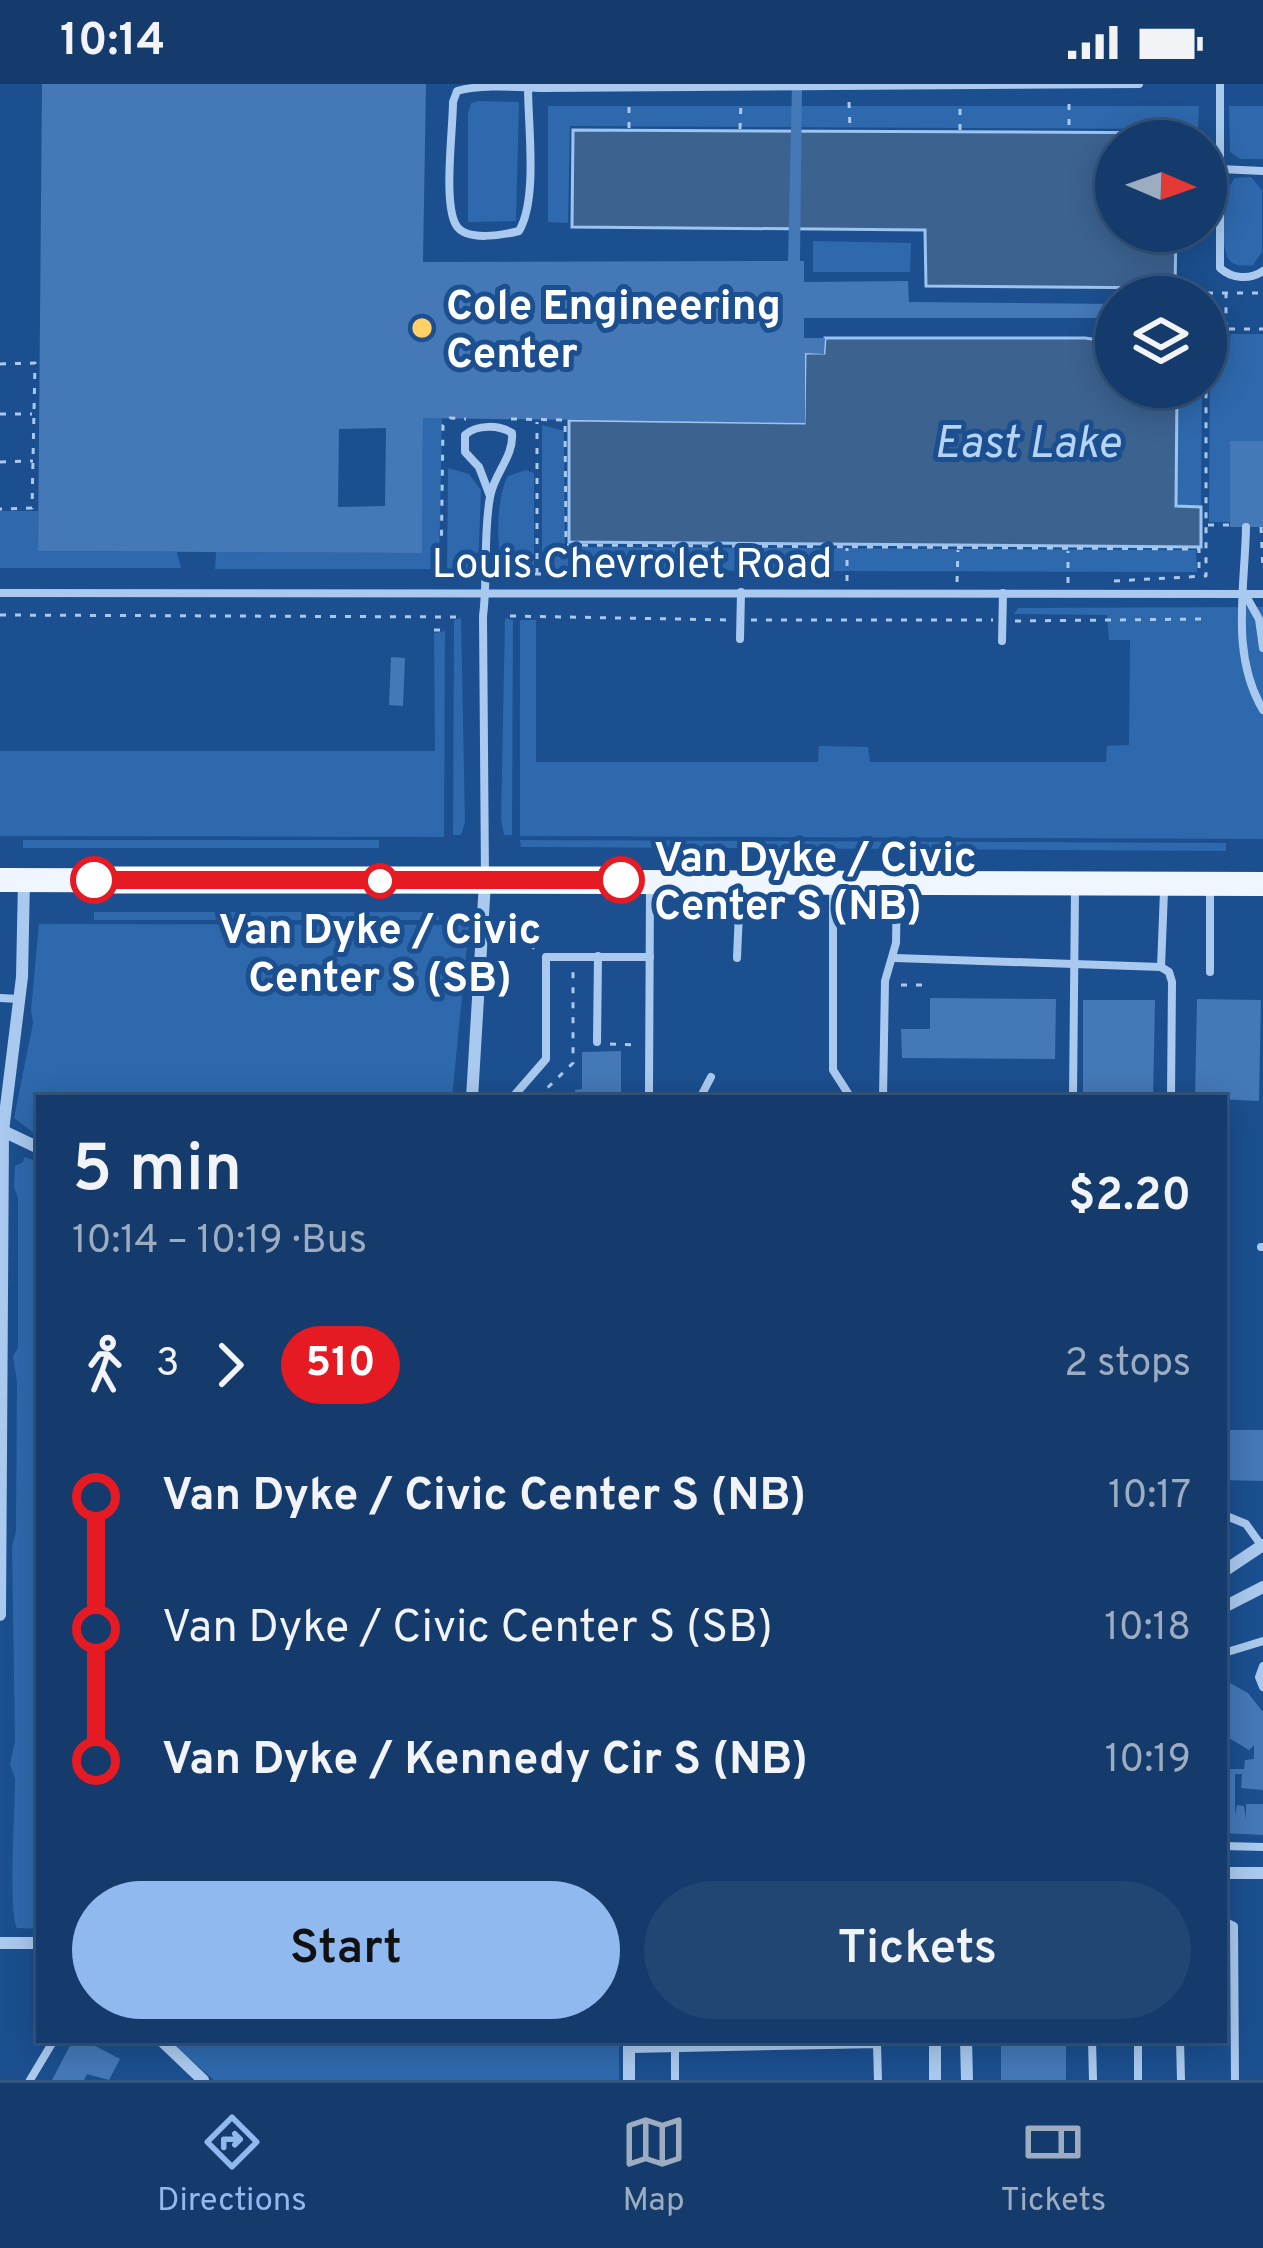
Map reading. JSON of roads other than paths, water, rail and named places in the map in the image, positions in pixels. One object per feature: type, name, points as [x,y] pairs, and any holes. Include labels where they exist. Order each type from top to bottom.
[{"type":"main road","points":[[12,880],[1263,884]]},
{"type":"street","points":[[0,1616],[3,1131],[20,999],[12,880]]},
{"type":"street","points":[[472,1095],[485,881]]},
{"type":"street","points":[[3,1131],[36,1147]]},
{"type":"street","points":[[1227,1568],[1263,1546]]},
{"type":"street","points":[[1227,1605],[1263,1587]]},
{"type":"street","points":[[1227,1873],[1263,1873]]},
{"type":"street","points":[[0,1943],[36,1943]]},
{"type":"street","points":[[164,2043],[203,2080]]},
{"type":"street","points":[[935,2043],[935,2080]]},
{"type":"street","points":[[966,2043],[967,2080]]},
{"type":"street","points":[[629,2044],[629,2080]]},
{"type":"lane","points":[[528,86],[528,217],[519,231],[466,234],[456,225],[451,205],[453,101],[457,91],[478,86],[1139,84]]},
{"type":"lane","points":[[1220,84],[1220,120]]},
{"type":"lane","points":[[1227,169],[1263,171]]},
{"type":"lane","points":[[1220,252],[1220,268],[1234,277],[1254,277],[1263,271]]},
{"type":"lane","points":[[485,881],[483,616],[490,496],[479,467],[464,452],[465,435],[472,428],[503,428],[512,433],[513,448],[490,496]]},
{"type":"lane","points":[[1246,527],[1243,657],[1263,710]]},
{"type":"lane","name":"Louis Chevrolet Road","points":[[0,592],[1263,595]]},
{"type":"lane","points":[[740,639],[741,592]]},
{"type":"lane","points":[[1002,641],[1003,593]]},
{"type":"lane","points":[[1245,594],[1258,620],[1263,648]]},
{"type":"lane","points":[[649,1092],[650,880]]},
{"type":"lane","points":[[737,958],[740,880]]},
{"type":"lane","points":[[833,880],[833,1070],[848,1095]]},
{"type":"lane","points":[[883,1095],[885,981],[895,958],[897,880]]},
{"type":"lane","points":[[1073,1095],[1075,881]]},
{"type":"lane","points":[[1161,967],[1164,883]]},
{"type":"lane","points":[[1210,883],[1210,972]]},
{"type":"lane","points":[[597,1042],[598,956]]},
{"type":"lane","points":[[515,1095],[547,1058],[546,957],[650,957]]},
{"type":"lane","points":[[895,958],[1161,967],[1172,982],[1171,1095]]},
{"type":"lane","points":[[0,998],[20,999]]},
{"type":"lane","points":[[702,1095],[711,1077]]},
{"type":"lane","points":[[1227,1516],[1246,1524],[1263,1546]]},
{"type":"lane","points":[[1227,1652],[1263,1641]]},
{"type":"lane","points":[[1263,1666],[1259,1677],[1263,1688]]},
{"type":"lane","points":[[1227,1846],[1263,1847]]},
{"type":"lane","points":[[1227,1922],[1234,1926],[1235,2080]]},
{"type":"lane","points":[[30,2080],[53,2043]]},
{"type":"lane","points":[[1092,2043],[1093,2080]]},
{"type":"lane","points":[[1138,2043],[1138,2080]]},
{"type":"lane","points":[[1180,2043],[1181,2080]]},
{"type":"lane","points":[[629,2044],[675,2048],[877,2044],[878,2080]]},
{"type":"lane","points":[[675,2048],[675,2080]]},
{"type":"water","points":[[573,130],[1095,132],[1095,252],[1176,252],[1175,276],[1095,276],[1095,287],[926,286],[925,230],[572,227]]},
{"type":"water","name":"East Lake","points":[[825,338],[1095,339],[1095,408],[1177,408],[1176,506],[1201,507],[1201,547],[569,542],[569,420],[804,423],[805,353],[824,353]]},
{"type":"place","name":"Cole Engineering Center","points":[[422,328]]},
{"type":"place","name":"Van Dyke / Civic Center S (NB)","points":[[621,880]]},
{"type":"place","name":"Van Dyke / Civic Center S (SB)","points":[[380,881]]}]
